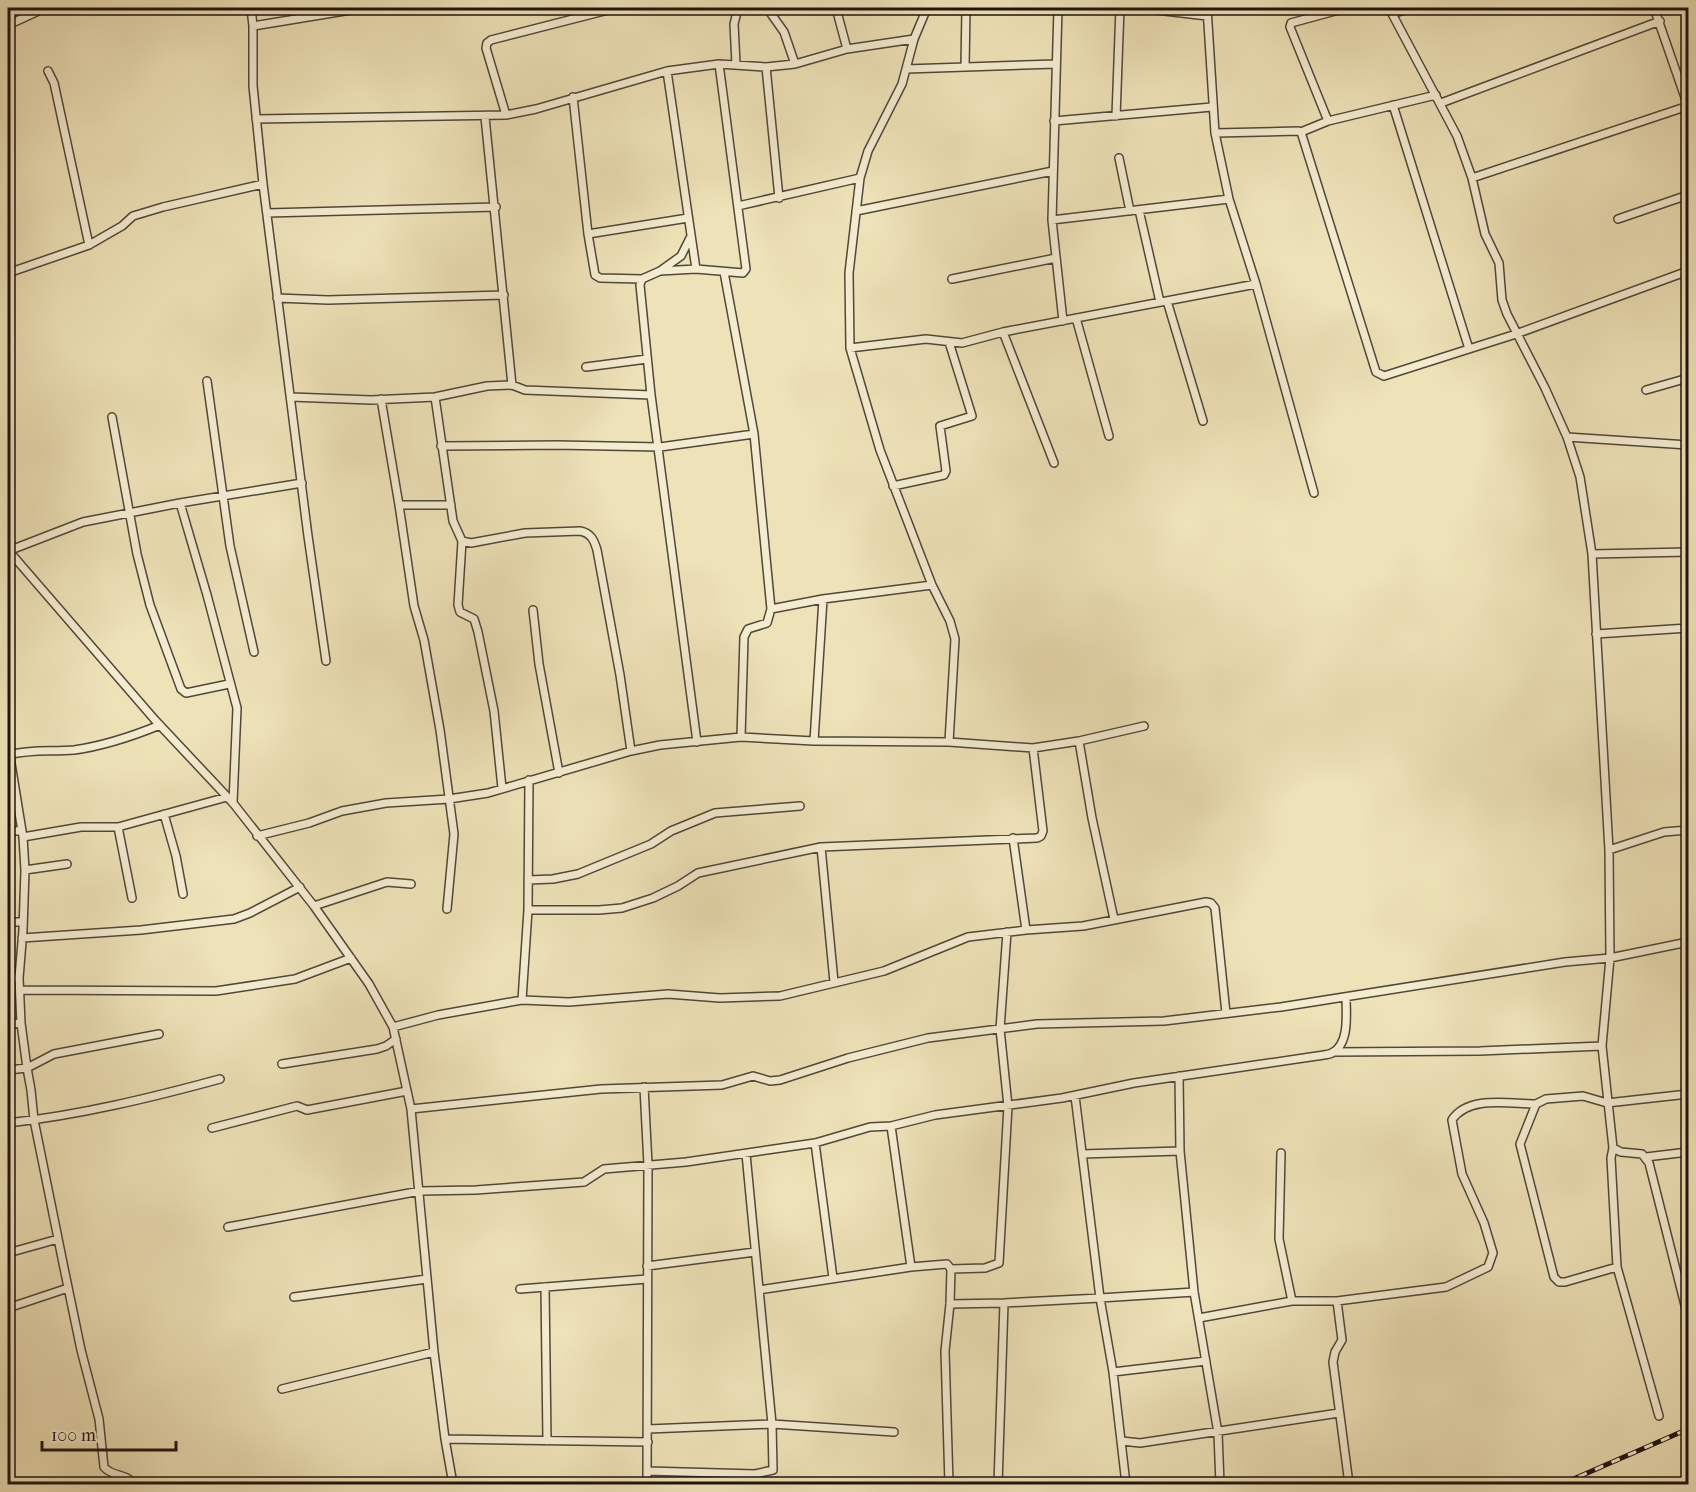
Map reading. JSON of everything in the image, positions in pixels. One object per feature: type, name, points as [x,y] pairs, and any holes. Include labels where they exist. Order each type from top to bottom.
[{"type":"street","points":[[250,8],[253,26],[253,86],[263,184],[326,661]]},
{"type":"street","points":[[253,26],[363,8]]},
{"type":"street","points":[[506,115],[486,48],[488,43],[616,8]]},
{"type":"street","points":[[736,64],[734,24],[738,8]]},
{"type":"street","points":[[767,8],[784,32],[795,64]]},
{"type":"street","points":[[836,8],[847,49]]},
{"type":"street","points":[[927,8],[914,39],[902,84],[868,151],[860,178],[849,273],[850,348],[880,450],[932,585],[950,621],[955,639],[949,742]]},
{"type":"street","points":[[965,67],[966,8]]},
{"type":"street","points":[[1058,8],[1052,220],[1063,321]]},
{"type":"street","points":[[1116,116],[1120,8]]},
{"type":"street","points":[[1139,8],[1207,16]]},
{"type":"street","points":[[1207,8],[1212,107],[1229,199],[1256,284],[1314,493]]},
{"type":"street","points":[[1328,122],[1290,27],[1295,21],[1346,8]]},
{"type":"street","points":[[1411,8],[1391,11],[1457,136],[1472,178],[1485,234],[1499,263],[1502,300],[1516,334],[1540,376],[1567,437],[1581,477],[1592,554],[1608,850],[1610,958],[1602,1046],[1613,1148],[1611,1158],[1617,1267],[1659,1416]]},
{"type":"street","points":[[1472,178],[1688,106],[1654,8]]},
{"type":"street","points":[[8,25],[39,9]]},
{"type":"street","points":[[1441,103],[1659,21]]},
{"type":"street","points":[[256,119],[506,115],[536,109],[667,71],[719,64],[766,68],[795,64],[847,49],[914,39]]},
{"type":"street","points":[[660,271],[696,269],[743,273],[746,269],[719,64]]},
{"type":"street","points":[[906,69],[1056,64]]},
{"type":"street","points":[[766,68],[779,198]]},
{"type":"street","points":[[48,71],[54,82],[88,245]]},
{"type":"street","points":[[667,71],[696,269]]},
{"type":"street","points":[[1215,133],[1298,130],[1301,132],[1328,122],[1436,94]]},
{"type":"street","points":[[573,97],[588,234],[596,275],[600,278],[642,279],[660,271],[681,255],[691,237]]},
{"type":"street","points":[[1393,105],[1469,349]]},
{"type":"street","points":[[1054,121],[1212,107]]},
{"type":"street","points":[[485,117],[496,207],[512,385]]},
{"type":"street","points":[[1301,132],[1376,372],[1384,376],[1516,334],[1689,271]]},
{"type":"street","points":[[1119,158],[1130,211]]},
{"type":"street","points":[[856,211],[1053,171]]},
{"type":"street","points":[[738,206],[860,178]]},
{"type":"street","points":[[8,273],[88,245],[122,226],[134,216],[263,184]]},
{"type":"street","points":[[1618,219],[1689,195]]},
{"type":"street","points":[[1052,220],[1229,199]]},
{"type":"street","points":[[267,213],[496,207]]},
{"type":"street","points":[[1139,210],[1164,302],[1203,421]]},
{"type":"street","points":[[588,234],[688,218]]},
{"type":"street","points":[[952,279],[1056,258]]},
{"type":"street","points":[[724,272],[754,434],[771,609],[766,623],[748,629],[744,637],[741,737]]},
{"type":"street","points":[[642,279],[639,285],[651,395],[660,447],[698,742]]},
{"type":"street","points":[[850,348],[926,339],[962,343],[1004,332],[1256,284]]},
{"type":"street","points":[[277,298],[357,300],[504,295]]},
{"type":"street","points":[[1076,318],[1108,436]]},
{"type":"street","points":[[1004,332],[1054,463]]},
{"type":"street","points":[[893,486],[944,475],[946,471],[940,428],[972,416],[949,342]]},
{"type":"street","points":[[586,367],[647,359]]},
{"type":"street","points":[[1646,390],[1689,378]]},
{"type":"street","points":[[207,381],[230,546],[254,652]]},
{"type":"street","points":[[291,397],[381,399],[435,397],[487,386],[512,385],[525,390],[651,395]]},
{"type":"street","points":[[435,397],[453,521],[462,541],[458,605],[460,612],[474,619],[478,632],[494,711],[502,788]]},
{"type":"street","points":[[381,399],[414,606],[424,640],[440,730],[454,834],[447,909]]},
{"type":"street","points":[[112,417],[129,514],[150,605],[181,690],[186,693],[229,684]]},
{"type":"street","points":[[441,446],[660,447],[754,434]]},
{"type":"street","points":[[1567,437],[1689,445]]},
{"type":"street","points":[[302,483],[83,522],[8,551],[159,725],[233,803],[314,906],[351,958],[393,1027],[411,1109],[434,1352],[453,1485]]},
{"type":"street","points":[[180,503],[237,708],[233,803]]},
{"type":"street","points":[[399,505],[451,505]]},
{"type":"street","points":[[462,541],[471,543],[525,533],[580,531],[590,535],[597,550],[620,675],[631,751]]},
{"type":"street","points":[[1592,554],[1689,552]]},
{"type":"street","points":[[771,609],[823,599],[932,585]]},
{"type":"street","points":[[814,741],[823,599]]},
{"type":"street","points":[[533,610],[539,664],[559,773]]},
{"type":"street","points":[[1596,634],[1689,628]]},
{"type":"street","points":[[9,755],[22,751],[76,749],[136,735],[159,725]]},
{"type":"street","points":[[257,836],[352,809],[386,803],[449,799],[488,793],[631,751],[660,745],[741,737],[814,741],[949,742],[1034,748],[1080,741],[1144,726]]},
{"type":"street","points":[[1080,741],[1092,818],[1114,919]]},
{"type":"street","points":[[8,745],[10,772],[22,834],[25,870],[19,978],[21,1023],[34,1120],[68,1288],[99,1419],[104,1467],[108,1472],[128,1478],[134,1485]]},
{"type":"street","points":[[528,910],[622,908],[653,898],[698,873],[821,847],[1037,838],[1041,836],[1042,831],[1034,748]]},
{"type":"street","points":[[522,1000],[528,910],[529,780]]},
{"type":"street","points":[[8,832],[22,834],[81,827],[118,827],[227,797]]},
{"type":"street","points":[[528,880],[553,879],[578,874],[651,844],[671,831],[715,813],[800,806]]},
{"type":"street","points":[[164,814],[176,856],[183,894]]},
{"type":"street","points":[[118,827],[132,898]]},
{"type":"street","points":[[1608,850],[1664,832],[1689,830]]},
{"type":"street","points":[[1013,838],[1026,930]]},
{"type":"street","points":[[821,847],[834,982]]},
{"type":"street","points":[[25,870],[68,864]]},
{"type":"street","points":[[314,906],[387,882],[411,884]]},
{"type":"street","points":[[22,938],[130,931],[234,920],[300,887]]},
{"type":"street","points":[[393,1027],[522,1000],[569,1002],[668,994],[720,998],[780,996],[895,968],[968,937],[1083,926],[1206,902],[1211,903],[1215,908],[1226,1013]]},
{"type":"street","points":[[8,922],[22,922]]},
{"type":"street","points":[[951,1269],[985,1268],[999,1263],[1008,1106],[1000,1029],[1007,932]]},
{"type":"street","points":[[411,1109],[534,1094],[722,1085],[753,1077],[770,1081],[780,1080],[848,1058],[914,1041],[1037,1024],[1152,1022],[1226,1013],[1346,997],[1565,962],[1610,958],[1689,942]]},
{"type":"street","points":[[20,990],[216,991],[294,979],[351,958]]},
{"type":"street","points":[[8,978],[19,978]]},
{"type":"street","points":[[1333,1052],[1341,1043],[1345,1031],[1346,997]]},
{"type":"street","points":[[8,1024],[21,1023]]},
{"type":"street","points":[[8,1070],[27,1068],[54,1054],[159,1034]]},
{"type":"street","points":[[282,1064],[377,1049],[396,1039]]},
{"type":"street","points":[[228,1227],[420,1191],[476,1190],[584,1182],[604,1169],[746,1154],[815,1143],[870,1127],[891,1126],[935,1115],[1075,1096],[1134,1083],[1333,1052],[1480,1051],[1602,1046]]},
{"type":"street","points":[[1179,1076],[1180,1151],[1194,1292],[1218,1433],[1220,1485]]},
{"type":"street","points":[[8,1122],[34,1120],[147,1098],[220,1079]]},
{"type":"street","points":[[644,1087],[648,1165],[647,1485]]},
{"type":"street","points":[[212,1128],[297,1106],[307,1110],[407,1091]]},
{"type":"street","points":[[1199,1318],[1292,1301],[1337,1301],[1446,1287],[1488,1267],[1493,1253],[1484,1223],[1461,1174],[1452,1120],[1458,1111],[1478,1103],[1536,1104],[1546,1099],[1583,1096],[1607,1103],[1689,1094]]},
{"type":"street","points":[[1075,1096],[1126,1485]]},
{"type":"street","points":[[1536,1104],[1520,1144],[1554,1277],[1559,1282],[1565,1282],[1617,1267]]},
{"type":"street","points":[[891,1126],[911,1267]]},
{"type":"street","points":[[815,1143],[833,1278]]},
{"type":"street","points":[[1613,1148],[1621,1152],[1642,1154],[1649,1162],[1689,1317]]},
{"type":"street","points":[[1082,1154],[1180,1151]]},
{"type":"street","points":[[1646,1157],[1689,1152]]},
{"type":"street","points":[[1281,1153],[1278,1239],[1292,1301]]},
{"type":"street","points":[[647,1471],[755,1474],[773,1470],[772,1424],[746,1154]]},
{"type":"street","points":[[8,1253],[58,1239]]},
{"type":"street","points":[[647,1266],[755,1252]]},
{"type":"street","points":[[759,1290],[911,1267],[947,1264],[951,1269],[945,1351],[949,1483],[993,1485]]},
{"type":"street","points":[[294,1297],[427,1279]]},
{"type":"street","points":[[520,1289],[647,1279]]},
{"type":"street","points":[[545,1287],[547,1441]]},
{"type":"street","points":[[8,1308],[68,1288]]},
{"type":"street","points":[[950,1304],[1194,1292]]},
{"type":"street","points":[[1337,1301],[1342,1340],[1333,1362],[1348,1485]]},
{"type":"street","points":[[998,1485],[1004,1303]]},
{"type":"street","points":[[282,1389],[434,1352]]},
{"type":"street","points":[[1113,1372],[1206,1361]]},
{"type":"street","points":[[1122,1441],[1140,1443],[1218,1433],[1339,1413]]},
{"type":"street","points":[[648,1429],[772,1424],[894,1432]]},
{"type":"street","points":[[445,1439],[648,1442]]},
{"type":"railway","points":[[1562,1484],[1688,1429]]}]
